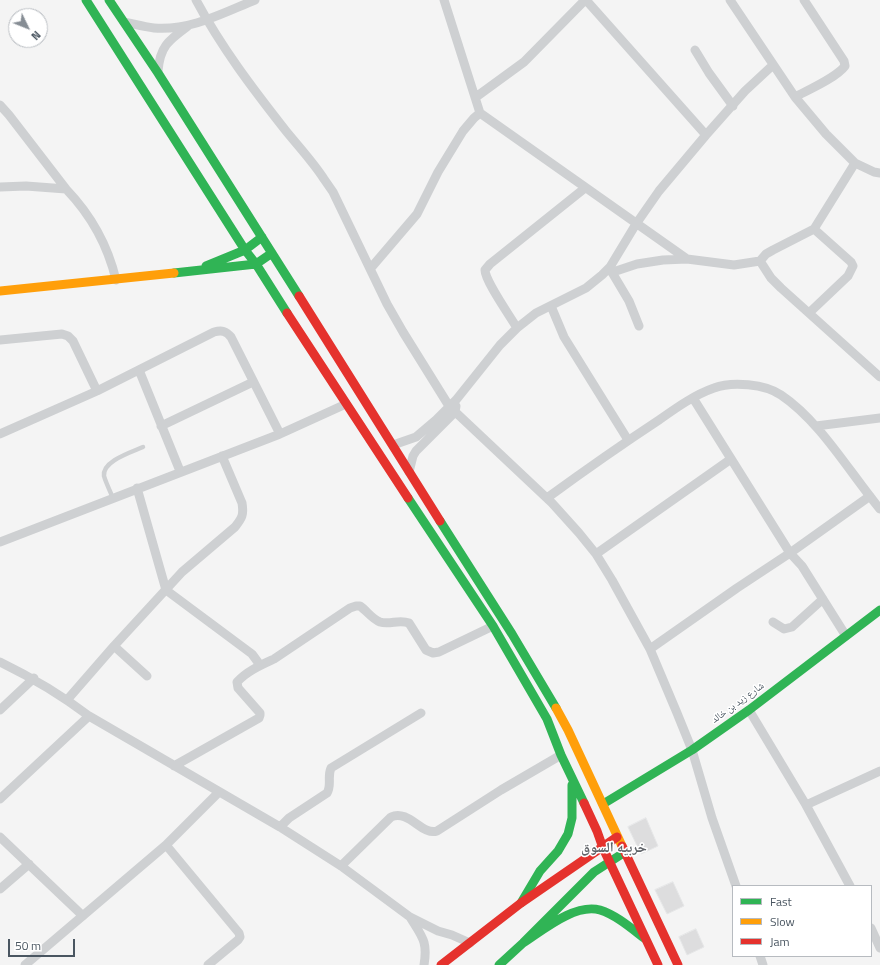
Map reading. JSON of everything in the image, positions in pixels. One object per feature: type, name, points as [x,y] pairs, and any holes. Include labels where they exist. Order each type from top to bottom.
[{"type":"main road","points":[[86,0],[245,250],[256,264],[346,404],[493,626],[547,718],[572,780],[658,965]]},
{"type":"main road","points":[[109,0],[158,73],[272,253],[511,633],[553,704],[568,730],[678,965]]},
{"type":"main road","points":[[193,272],[245,250],[262,238]]},
{"type":"main road","points":[[0,291],[242,266],[256,264],[272,253]]},
{"type":"main road","name":"شارع زيد بن خالد","points":[[603,804],[692,750],[749,710],[880,610]]},
{"type":"main road","points":[[521,903],[540,872],[565,841],[571,828],[572,780]]},
{"type":"main road","points":[[441,965],[521,903],[618,837]]},
{"type":"main road","points":[[499,965],[594,872],[625,852]]},
{"type":"main road","points":[[523,943],[560,919],[578,911],[590,908],[600,910],[645,939]]},
{"type":"street","points":[[196,0],[206,20],[235,65],[333,192],[387,304],[403,332],[453,406],[547,498],[579,533],[596,554],[612,580],[650,649],[692,750],[712,818],[736,885]]},
{"type":"street","points":[[123,22],[154,28],[170,28],[206,20],[255,0]]},
{"type":"street","points":[[444,0],[480,113],[687,260]]},
{"type":"street","points":[[476,97],[524,62],[585,0],[706,135]]},
{"type":"street","points":[[730,0],[795,97],[826,134],[855,163],[880,173]]},
{"type":"street","points":[[795,97],[841,71],[845,66],[844,61],[804,0]]},
{"type":"street","points":[[158,73],[159,62],[164,46],[174,36],[191,24]]},
{"type":"street","points":[[695,50],[709,73],[733,106]]},
{"type":"street","points":[[409,473],[413,456],[416,451],[500,345],[517,328],[536,313],[593,284],[611,270],[636,224],[659,191],[745,91],[773,66]]},
{"type":"street","points":[[0,105],[66,188],[84,208],[108,255],[116,280]]},
{"type":"street","points":[[370,269],[417,214],[438,172],[463,131],[480,113]]},
{"type":"street","points":[[611,270],[651,261],[687,260],[734,265],[760,261],[766,254],[814,228],[855,163]]},
{"type":"street","points":[[0,187],[26,186],[66,188]]},
{"type":"street","points":[[517,328],[489,282],[485,270],[490,264],[586,188]]},
{"type":"street","points":[[809,313],[848,276],[853,266],[851,262],[814,228]]},
{"type":"street","points":[[760,261],[771,278],[880,377]]},
{"type":"street","points":[[611,270],[629,301],[639,326]]},
{"type":"street","points":[[551,306],[564,337],[628,440]]},
{"type":"street","points":[[0,434],[97,391],[214,332],[221,330],[226,332],[231,337],[280,434]]},
{"type":"street","points":[[0,340],[62,334],[68,336],[73,340],[97,391]]},
{"type":"street","points":[[139,370],[180,471]]},
{"type":"street","points":[[162,426],[253,382]]},
{"type":"street","points":[[547,498],[628,440],[693,398],[714,388],[731,385],[758,386],[773,390],[796,406],[816,426],[880,509]]},
{"type":"street","points":[[693,398],[790,553],[802,566],[846,636]]},
{"type":"street","points":[[0,542],[180,471],[280,434],[346,404]]},
{"type":"street","points":[[393,445],[420,435],[453,406]]},
{"type":"street","points":[[816,426],[880,418]]},
{"type":"street","points":[[67,700],[182,572],[235,527],[242,518],[244,512],[242,503],[222,456]]},
{"type":"street","points":[[596,554],[731,459]]},
{"type":"street","points":[[137,488],[166,590],[252,654],[260,665]]},
{"type":"street","points":[[650,649],[870,496]]},
{"type":"street","points":[[773,622],[784,629],[792,627],[823,599]]},
{"type":"street","points":[[174,766],[259,718],[260,712],[242,692],[236,684],[237,682],[244,675],[260,665],[274,659],[350,608],[356,606],[363,609],[374,619],[380,622],[388,623],[405,621],[409,623],[426,650],[433,654],[493,626]]},
{"type":"street","points":[[114,646],[148,676]]},
{"type":"street","points":[[0,662],[34,678],[89,716],[280,827],[341,866],[410,917],[438,931],[452,934],[470,943]]},
{"type":"street","points":[[0,710],[34,678]]},
{"type":"street","points":[[749,710],[806,805],[849,885]]},
{"type":"street","points":[[280,827],[289,818],[327,793],[330,787],[331,768],[420,713]]},
{"type":"street","points":[[0,799],[89,716]]},
{"type":"street","points":[[341,866],[391,817],[397,814],[402,815],[431,831],[437,831],[501,790],[562,755]]},
{"type":"street","points":[[806,805],[880,771]]},
{"type":"street","points":[[25,965],[166,845],[219,792]]},
{"type":"street","points":[[0,837],[83,916]]},
{"type":"street","points":[[166,845],[239,933],[240,937],[238,940],[208,965]]},
{"type":"street","points":[[0,889],[29,864]]},
{"type":"street","points":[[410,917],[425,941],[426,949],[424,965]]},
{"type":"street","points":[[872,930],[880,948]]},
{"type":"lane","points":[[113,498],[104,476],[106,467],[112,461],[143,447]]},
{"type":"building","points":[[646,818],[658,846],[641,854],[628,827]]},
{"type":"building","points":[[673,882],[684,906],[667,914],[655,890]]},
{"type":"building","points":[[696,929],[704,947],[687,955],[679,937]]},
{"type":"traffic: fast","points":[[86,0],[245,250],[256,264],[287,313]]},
{"type":"traffic: fast","points":[[109,0],[158,73],[299,296]]},
{"type":"traffic: fast","points":[[206,266],[245,250],[262,237]]},
{"type":"traffic: fast","points":[[174,273],[256,264],[272,253]]},
{"type":"traffic: fast","points":[[408,498],[493,626],[547,719],[561,755],[584,803]]},
{"type":"traffic: fast","points":[[440,521],[512,634],[556,708]]},
{"type":"traffic: fast","points":[[603,804],[692,750],[749,710],[880,610]]},
{"type":"traffic: fast","points":[[521,903],[540,871],[558,851],[568,834],[572,818],[572,785]]},
{"type":"traffic: fast","points":[[499,965],[594,872],[625,852]]},
{"type":"traffic: fast","points":[[523,943],[560,919],[580,910],[590,909],[600,910],[612,915],[644,938]]},
{"type":"traffic: slow","points":[[0,291],[174,273]]},
{"type":"traffic: slow","points":[[556,708],[568,730],[622,846]]},
{"type":"traffic: jam","points":[[299,296],[440,521]]},
{"type":"traffic: jam","points":[[287,313],[408,498]]},
{"type":"traffic: jam","points":[[584,803],[603,848],[658,965]]},
{"type":"traffic: jam","points":[[441,965],[521,903],[617,837]]},
{"type":"traffic: jam","points":[[622,846],[678,965]]},
{"type":"district","name":"خربیه السوق","points":[[614,849]]}]
